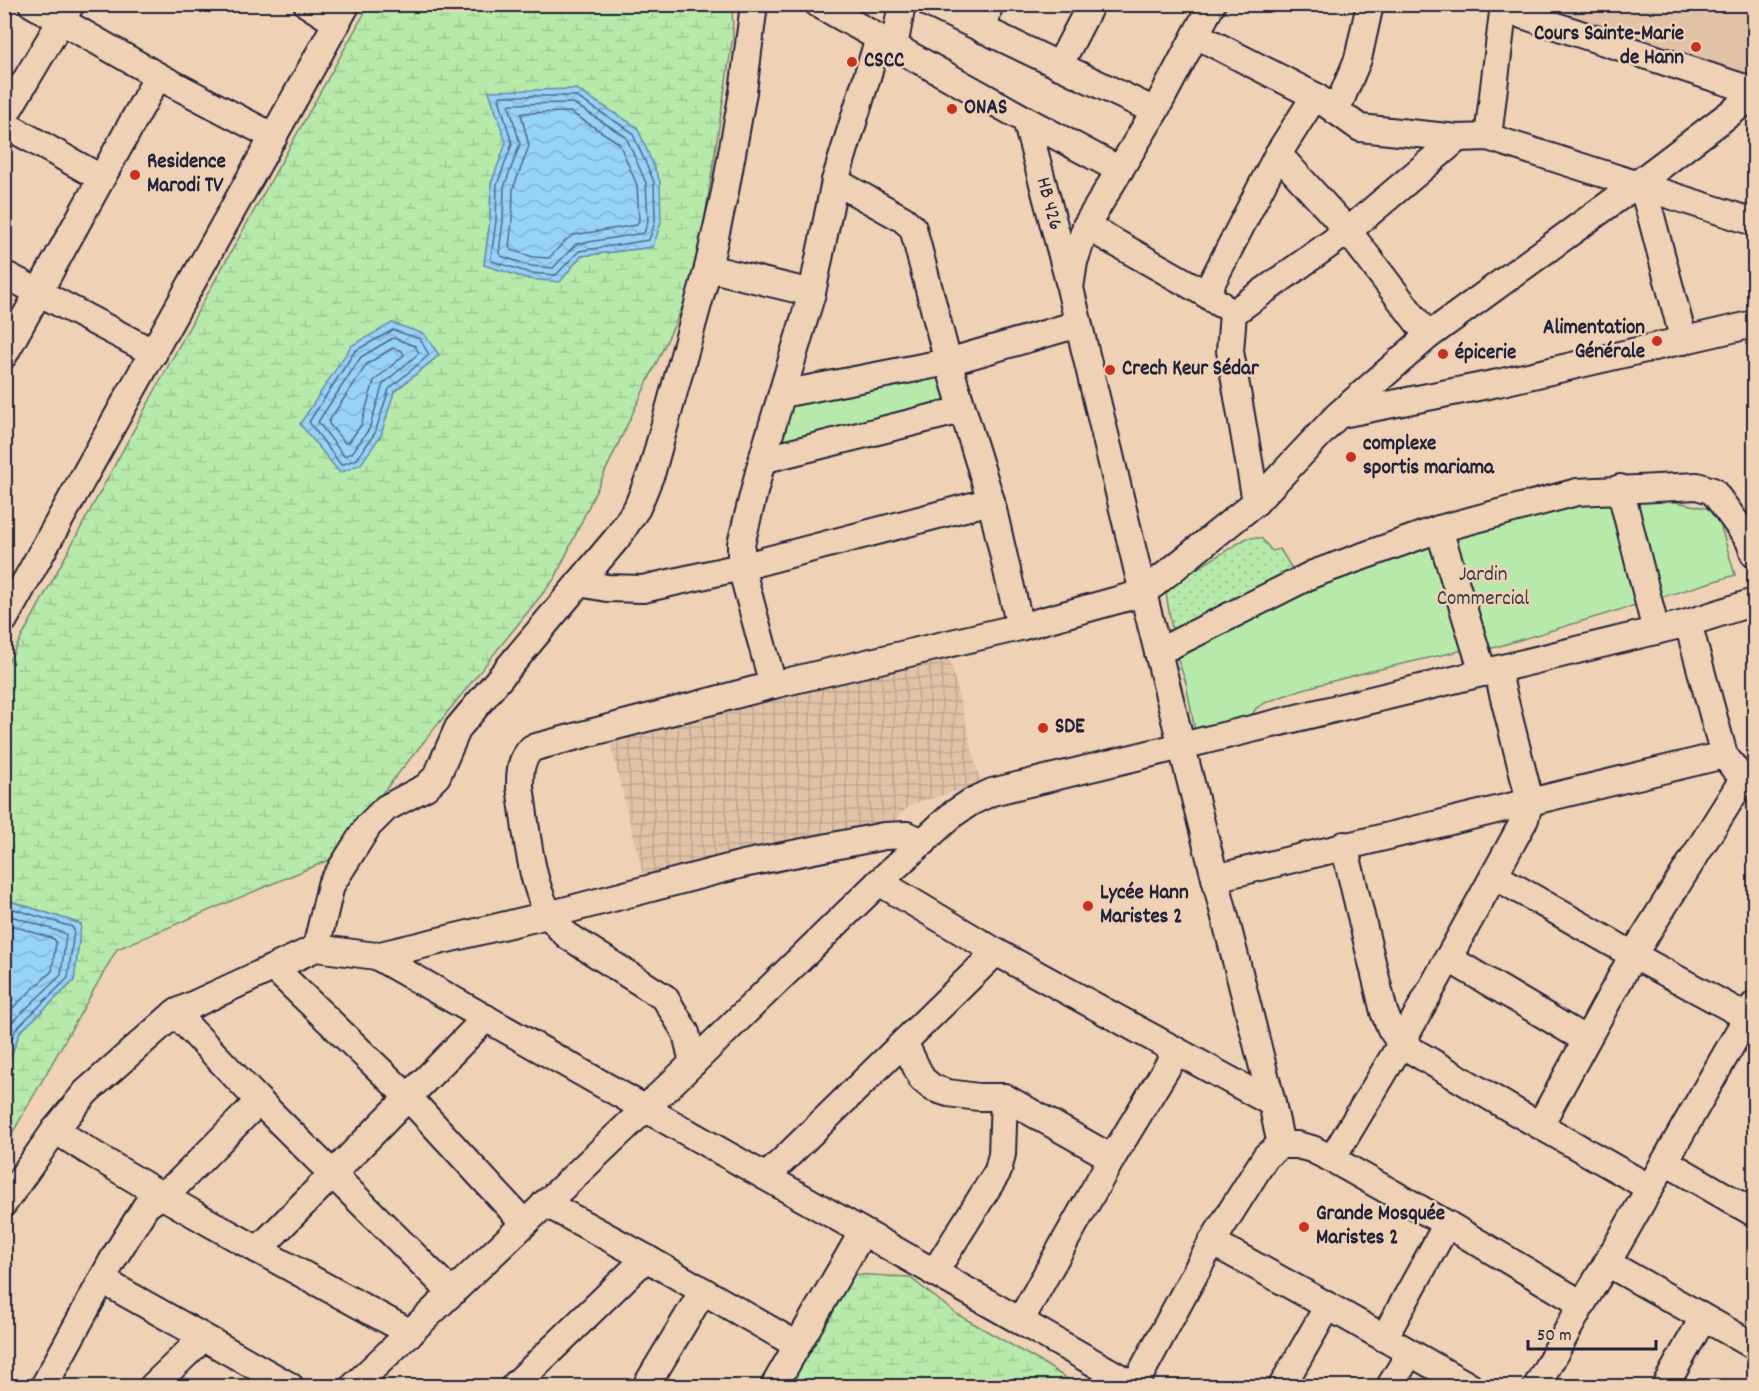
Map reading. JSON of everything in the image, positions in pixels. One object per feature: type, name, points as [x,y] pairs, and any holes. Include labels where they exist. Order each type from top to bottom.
[{"type":"street","points":[[32,4],[66,13],[158,76],[274,137]]},
{"type":"street","points":[[4,620],[342,14],[307,4]]},
{"type":"street","points":[[316,948],[332,885],[368,826],[386,808],[426,787],[437,776],[458,728],[617,538],[637,508],[652,471],[708,268],[725,192],[743,92],[754,4]]},
{"type":"street","points":[[818,4],[1120,170]]},
{"type":"street","points":[[773,684],[741,567],[741,543],[762,460],[812,293],[835,181],[902,4]]},
{"type":"street","points":[[930,4],[1155,111]]},
{"type":"street","points":[[984,30],[989,4]]},
{"type":"street","points":[[1059,66],[1091,4]]},
{"type":"street","points":[[1070,288],[1074,262],[1086,226],[1155,111],[1212,4]]},
{"type":"street","points":[[1336,111],[1358,59],[1370,4]]},
{"type":"street","points":[[693,1063],[686,1033],[665,998],[568,936],[548,915],[536,886],[520,787],[523,756],[532,748],[773,684],[1020,627],[1143,593],[1256,502],[1338,415],[1428,336],[1637,184],[1755,92],[1504,7],[1488,137]]},
{"type":"street","points":[[4,117],[66,13]]},
{"type":"street","points":[[1196,35],[1315,96],[1350,123],[1370,131],[1458,138],[1488,137],[1755,222]]},
{"type":"street","points":[[4,356],[158,76]]},
{"type":"street","points":[[1206,294],[1278,154],[1315,96]]},
{"type":"street","name":"HB 426","points":[[1026,120],[1070,288],[1143,593],[1281,1145]]},
{"type":"street","points":[[4,124],[101,178]]},
{"type":"street","points":[[1256,502],[1230,351],[1233,313],[1348,231],[1458,138]]},
{"type":"street","points":[[1278,154],[1348,231],[1428,336]]},
{"type":"street","points":[[835,181],[903,219],[913,228],[948,362],[991,501],[1020,627]]},
{"type":"street","points":[[1637,184],[1646,199],[1684,341]]},
{"type":"street","points":[[1086,226],[1206,294],[1233,313]]},
{"type":"street","points":[[708,268],[812,293]]},
{"type":"street","points":[[4,274],[154,353]]},
{"type":"street","points":[[782,394],[948,362],[1078,324]]},
{"type":"street","points":[[1338,415],[1498,382],[1755,324]]},
{"type":"street","points":[[762,460],[962,410]]},
{"type":"street","points":[[1158,652],[1313,574],[1439,530],[1577,492],[1620,488],[1697,486],[1713,491],[1749,540],[1755,554]]},
{"type":"street","points":[[1620,488],[1656,631]]},
{"type":"street","points":[[579,583],[607,588],[643,589],[741,567],[991,501]]},
{"type":"street","points":[[1332,1159],[1401,1044],[1495,876],[1525,819],[1530,801],[1490,672],[1439,530]]},
{"type":"street","points":[[354,1386],[879,882],[953,814],[971,802],[992,792],[1656,631],[1755,602]]},
{"type":"street","points":[[1540,1125],[1633,956],[1750,778],[1733,767],[1724,755],[1688,623]]},
{"type":"street","points":[[1215,878],[1724,755]]},
{"type":"street","points":[[4,1203],[54,1130],[86,1092],[175,1013],[316,948],[376,956],[548,915],[743,864],[884,836],[907,835],[924,842]]},
{"type":"street","points":[[1344,845],[1384,1012],[1401,1044],[1650,1188]]},
{"type":"street","points":[[1495,876],[1633,956],[1751,1011],[1537,1386]]},
{"type":"street","points":[[879,882],[996,952],[1272,1103]]},
{"type":"street","points":[[766,1177],[996,952]]},
{"type":"street","points":[[376,956],[1134,1386],[1212,1242],[1266,1156],[1281,1145],[1297,1145],[1312,1149],[1332,1159],[1582,1304]]},
{"type":"street","points":[[1448,958],[1586,1040]]},
{"type":"street","points":[[274,968],[409,1098],[524,1223]]},
{"type":"street","points":[[175,1013],[331,1174],[452,1293]]},
{"type":"street","points":[[258,1250],[486,1018]]},
{"type":"street","points":[[904,1042],[922,1080],[933,1088],[948,1094],[1005,1097],[1112,1158]]},
{"type":"street","points":[[1020,1321],[1112,1158],[1177,1051]]},
{"type":"street","points":[[934,1273],[998,1171],[1003,1139],[1005,1097]]},
{"type":"street","points":[[44,1386],[146,1206],[178,1183],[259,1101]]},
{"type":"street","points":[[54,1130],[113,1167],[258,1250],[411,1333]]},
{"type":"street","points":[[1666,1162],[1755,1214]]},
{"type":"street","points":[[545,1203],[646,1258],[797,1346]]},
{"type":"street","points":[[1384,1338],[1447,1224]]},
{"type":"street","points":[[774,1386],[862,1233]]},
{"type":"street","points":[[1212,1242],[1469,1386]]},
{"type":"street","points":[[514,1386],[646,1258]]},
{"type":"street","points":[[1607,1263],[1755,1346]]},
{"type":"street","points":[[102,1280],[290,1386]]},
{"type":"street","points":[[646,1386],[703,1291]]},
{"type":"street","points":[[1282,1386],[1328,1306]]},
{"type":"street","points":[[1665,1386],[1703,1318]]},
{"type":"street","points":[[153,1386],[203,1338]]},
{"type":"street","points":[[1390,1386],[1410,1353]]},
{"type":"shaded area","name":"Cours Sainte-Marie de Hann","points":[[1520,4],[1754,5],[1754,86]]},
{"type":"shaded area","points":[[947,648],[981,785],[914,803],[901,813],[889,830],[644,879],[609,738]]},
{"type":"green space","points":[[369,5],[732,5],[733,36],[695,281],[555,578],[329,860],[117,949],[5,1146],[5,1072],[20,1032],[74,981],[81,924],[14,902],[5,905],[5,668],[198,311]],"holes":[[[490,91],[653,247],[581,256],[529,279],[484,265],[490,220],[491,184],[507,143]],[[424,334],[439,355],[394,392]]]},
{"type":"green space","points":[[941,372],[949,396],[945,407],[789,444],[782,438],[787,409],[796,399]]},
{"type":"green space","name":"Jardin Commercial","points":[[1615,490],[1716,510],[1735,575],[1486,650],[1468,649],[1303,689],[1256,708],[1246,725],[1196,736],[1186,683],[1177,657],[1340,570]]},
{"type":"green space","points":[[1247,538],[1261,538],[1272,551],[1280,549],[1297,577],[1174,640],[1165,588]]},
{"type":"green space","points":[[850,1274],[909,1277],[957,1314],[1078,1386],[779,1386]]},
{"type":"water","points":[[576,89],[637,127],[660,181],[661,223],[653,247],[581,256],[560,282],[529,279],[484,265],[490,220],[491,184],[506,143],[489,91]]},
{"type":"water","points":[[392,323],[424,334],[439,355],[394,392],[381,435],[361,464],[340,473],[300,424],[351,346]]},
{"type":"water","points":[[13,902],[81,924],[74,981],[20,1032],[5,1072],[5,905]]},
{"type":"place","name":"Cours Sainte-Marie de Hann","points":[[1696,47]]},
{"type":"place","name":"CSCC","points":[[852,62]]},
{"type":"place","name":"ONAS","points":[[952,109]]},
{"type":"place","name":"Residence Marodi TV","points":[[135,175]]},
{"type":"place","name":"Alimentation Générale","points":[[1657,341]]},
{"type":"place","name":"épicerie","points":[[1443,354]]},
{"type":"place","name":"Crech Keur Sédar","points":[[1110,370]]},
{"type":"place","name":"complexe sportis mariama","points":[[1351,457]]},
{"type":"place","name":"SDE","points":[[1043,728]]},
{"type":"place","name":"Lycée Hann Maristes 2","points":[[1088,906]]},
{"type":"place","name":"Grande Mosquée Maristes 2","points":[[1304,1227]]}]
